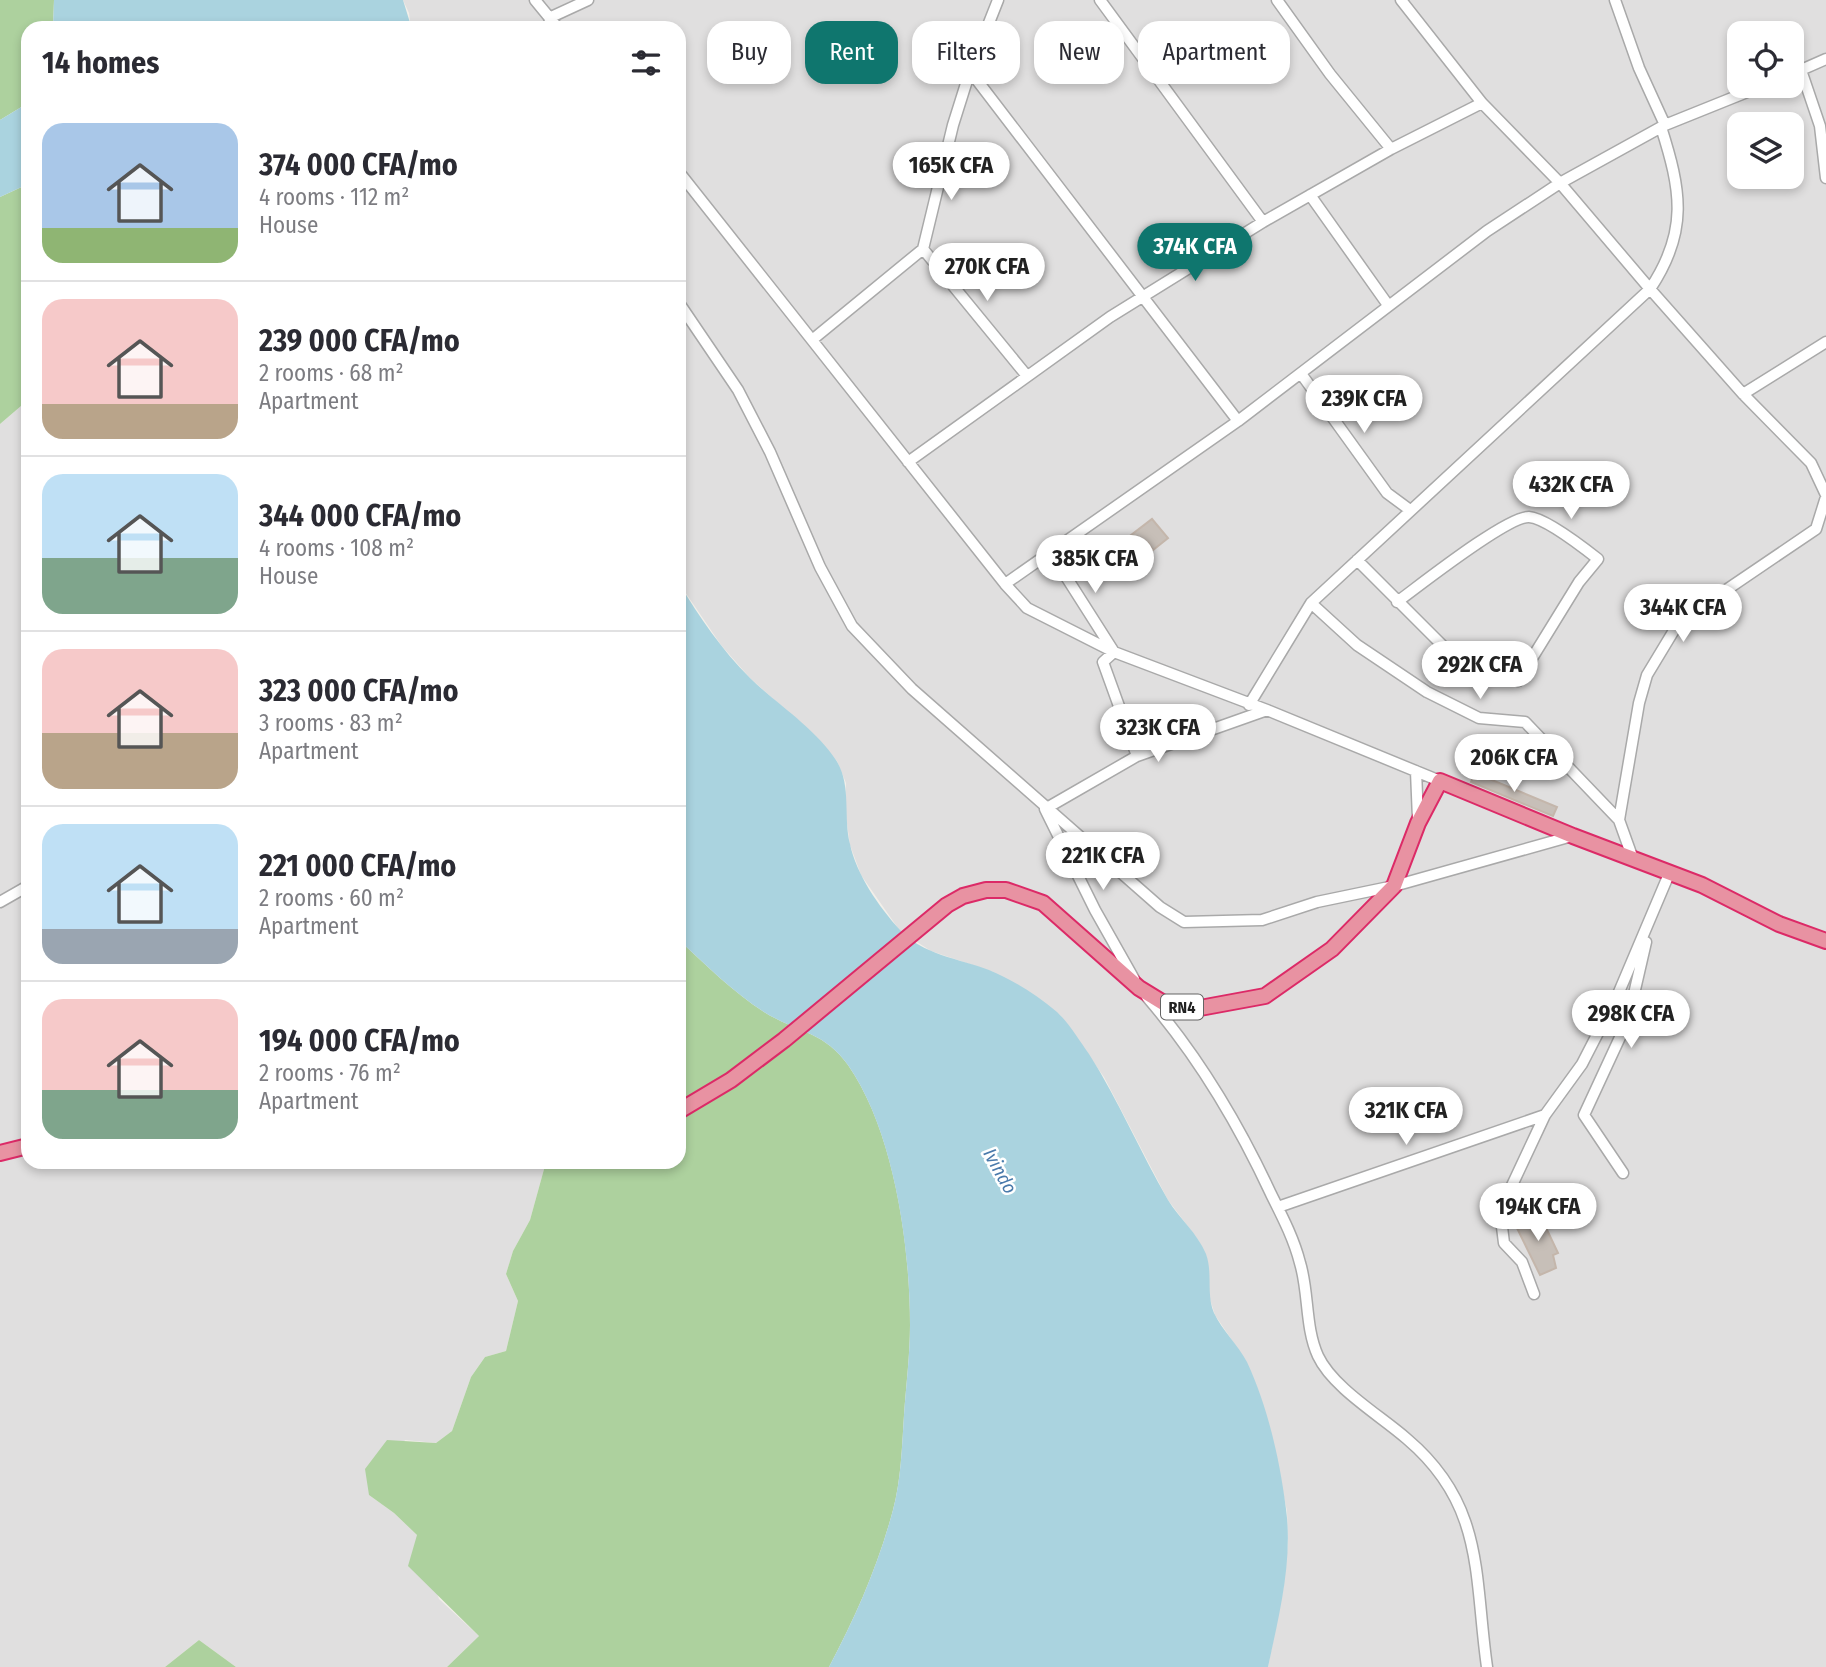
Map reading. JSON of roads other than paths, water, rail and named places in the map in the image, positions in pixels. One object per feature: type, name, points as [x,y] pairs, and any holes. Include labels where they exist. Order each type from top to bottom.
[{"type":"highway","name":"RN4","points":[[686,1107],[731,1080],[784,1040],[915,935],[947,905],[963,896],[986,890],[1006,890],[1043,903],[1139,988],[1170,1007],[1200,1008],[1265,996],[1332,949],[1394,886],[1418,823],[1440,781]]},
{"type":"highway","points":[[1440,781],[1702,885],[1779,924],[1826,941]]},
{"type":"highway","points":[[0,1153],[21,1148]]},
{"type":"street","points":[[535,0],[552,21]]},
{"type":"street","points":[[549,18],[588,0]]},
{"type":"street","points":[[990,21],[998,0]]},
{"type":"street","points":[[1100,0],[1263,222]]},
{"type":"street","points":[[1277,0],[1330,74],[1391,149]]},
{"type":"street","points":[[1401,0],[1482,103],[1560,183],[1743,394],[1811,463],[1826,496],[1816,529],[1679,622],[1644,684],[1619,820]]},
{"type":"street","points":[[1249,705],[1311,603],[1650,289],[1663,270],[1678,231],[1679,198],[1663,126],[1615,0]]},
{"type":"street","points":[[1804,69],[1826,59]]},
{"type":"street","points":[[812,340],[923,249],[953,125],[966,84]]},
{"type":"street","points":[[980,84],[1238,421]]},
{"type":"street","points":[[1804,88],[1820,126],[1826,178]]},
{"type":"street","points":[[1004,584],[1051,554],[1238,421],[1487,231],[1560,183],[1663,126],[1732,98]]},
{"type":"street","points":[[908,462],[1110,317],[1263,222],[1391,149],[1482,103]]},
{"type":"street","points":[[686,181],[1004,584],[1027,608],[1114,652],[1267,710],[1440,781]]},
{"type":"street","points":[[1310,195],[1388,305]]},
{"type":"street","points":[[923,249],[1027,376]]},
{"type":"street","points":[[686,314],[744,402],[770,452],[820,567],[852,626],[912,689],[983,749],[1045,809],[1160,907],[1184,922],[1262,920],[1317,902],[1394,886],[1573,836]]},
{"type":"street","points":[[1743,394],[1826,342]]},
{"type":"street","points":[[1302,374],[1387,493],[1410,510]]},
{"type":"street","points":[[1397,602],[1501,528],[1522,519],[1531,517],[1567,536],[1598,559],[1579,582],[1518,681]]},
{"type":"street","points":[[1051,554],[1114,652]]},
{"type":"street","points":[[1357,559],[1459,662]]},
{"type":"street","points":[[1311,603],[1357,645],[1427,692],[1479,718],[1525,722],[1619,820],[1633,859]]},
{"type":"street","points":[[1114,652],[1103,662],[1137,756]]},
{"type":"street","points":[[1045,809],[1137,756],[1267,710]]},
{"type":"street","points":[[1416,771],[1418,823]]},
{"type":"street","points":[[1045,809],[1095,910],[1139,988],[1200,1064],[1257,1164],[1301,1263],[1318,1356],[1344,1387],[1410,1441],[1438,1469],[1460,1504],[1474,1551],[1487,1667]]},
{"type":"street","points":[[1534,1294],[1522,1262],[1504,1243],[1500,1211],[1545,1115],[1582,1064],[1619,992],[1669,874]]},
{"type":"street","points":[[0,902],[21,890]]},
{"type":"street","points":[[1623,1173],[1584,1115],[1628,1020],[1651,919]]},
{"type":"street","points":[[1278,1208],[1545,1115]]},
{"type":"water","points":[[54,0],[403,0],[409,21],[53,21]]},
{"type":"water","points":[[21,107],[21,187],[0,197],[0,120]]},
{"type":"water","name":"Ivindo","points":[[686,594],[730,656],[761,688],[807,727],[836,760],[846,790],[848,834],[853,855],[869,890],[884,911],[900,930],[919,945],[1007,978],[1061,1016],[1100,1072],[1168,1200],[1203,1247],[1208,1261],[1210,1298],[1214,1313],[1247,1362],[1261,1397],[1277,1453],[1283,1491],[1288,1548],[1268,1667],[829,1667],[873,1571],[898,1487],[910,1336],[903,1225],[888,1155],[877,1122],[848,1065],[829,1045],[764,1012],[720,978],[686,946]]}]
